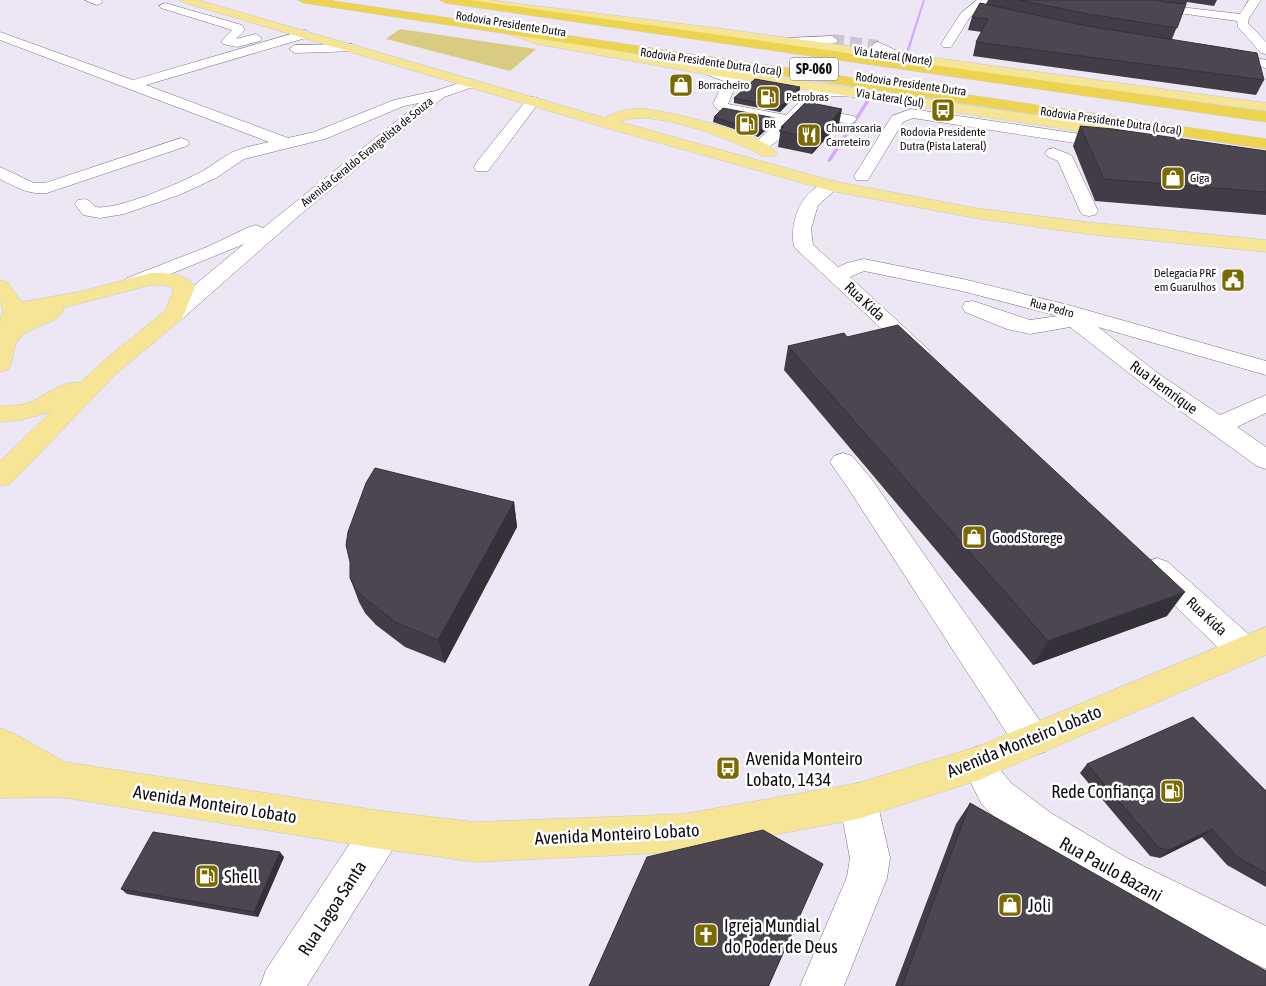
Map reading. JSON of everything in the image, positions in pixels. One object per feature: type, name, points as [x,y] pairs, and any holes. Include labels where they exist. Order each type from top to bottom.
[{"type":"highway","name":"Rodovia Presidente Dutra (Local)","points":[[304,0],[1266,144]]},
{"type":"highway","name":"Rodovia Presidente Dutra","points":[[349,0],[1266,136]]},
{"type":"highway","name":"Rodovia Presidente Dutra","points":[[389,0],[1266,126]]},
{"type":"highway","name":"Rodovia Presidente Dutra","points":[[446,0],[1266,117]]},
{"type":"main road","points":[[186,0],[277,23]]},
{"type":"main road","points":[[226,0],[302,32],[438,74],[518,84]]},
{"type":"main road","name":"Via Lateral (Norte)","points":[[461,0],[1266,107]]},
{"type":"main road","name":"Via Lateral (Sul)","points":[[515,32],[537,40],[710,71],[1266,154]]},
{"type":"main road","points":[[438,74],[459,68],[455,64]]},
{"type":"main road","points":[[472,77],[533,101],[615,126],[832,175],[975,213],[1086,228],[1266,246]]},
{"type":"main road","points":[[608,108],[764,150],[855,182],[911,187]]},
{"type":"main road","points":[[615,126],[612,119],[619,114],[626,113]]},
{"type":"main road","points":[[832,175],[862,176],[911,187],[992,200],[1098,212]]},
{"type":"main road","name":"Avenida Geraldo Evangelista de Souza","points":[[0,477],[109,368],[174,314],[185,287],[180,283],[162,280],[134,282],[87,297],[14,310]]},
{"type":"main road","points":[[0,286],[11,300],[14,310],[0,365]]},
{"type":"main road","points":[[6,339],[24,324],[87,297]]},
{"type":"main road","points":[[0,414],[20,414],[46,406],[109,368]]},
{"type":"main road","name":"Avenida Monteiro Lobato","points":[[0,780],[60,779],[382,830],[475,842],[683,833],[858,801],[979,763],[1255,645]]},
{"type":"main road","name":"Avenida Monteiro Lobato","points":[[0,745],[60,779]]},
{"type":"street","points":[[947,44],[965,15],[984,0]]},
{"type":"street","points":[[1255,0],[1245,14],[1242,24],[1266,50]]},
{"type":"street","points":[[1143,1],[1135,2],[1143,6],[1173,11],[1261,13]]},
{"type":"street","points":[[165,6],[238,28],[239,30],[227,41],[231,43],[241,43],[254,39],[277,23]]},
{"type":"street","points":[[973,9],[1022,20]]},
{"type":"street","points":[[1204,29],[1209,13]]},
{"type":"street","points":[[155,95],[181,86],[184,81],[279,55],[302,32]]},
{"type":"street","points":[[132,86],[302,32]]},
{"type":"street","points":[[0,36],[289,144]]},
{"type":"street","points":[[787,42],[832,40]]},
{"type":"street","points":[[878,46],[898,57]]},
{"type":"street","points":[[1206,52],[1266,64]]},
{"type":"street","points":[[710,71],[727,76],[731,80],[720,104],[723,106],[795,115],[849,119]]},
{"type":"street","name":"Avenida Geraldo Evangelista de Souza","points":[[438,74],[439,94]]},
{"type":"street","name":"Avenida Geraldo Evangelista de Souza","points":[[174,314],[295,210],[439,94],[472,77]]},
{"type":"street","points":[[764,150],[815,95],[827,92],[861,93]]},
{"type":"street","points":[[84,204],[89,211],[100,213],[118,210],[210,174],[238,156],[260,149],[319,136],[399,103],[439,94]]},
{"type":"street","points":[[482,167],[533,101]]},
{"type":"street","points":[[862,176],[897,119],[911,114],[1130,146]]},
{"type":"street","points":[[0,172],[37,190],[181,143]]},
{"type":"street","points":[[1053,153],[1065,158],[1098,212]]},
{"type":"street","name":"Rua Kida","points":[[832,175],[803,216],[801,238],[804,247],[938,369]]},
{"type":"street","name":"Avenida Geraldo Evangelista de Souza","points":[[134,282],[214,251],[295,210]]},
{"type":"street","name":"Rua Pedro","points":[[837,276],[854,266],[864,265],[963,285],[1069,316],[1266,368]]},
{"type":"street","points":[[973,307],[1015,324],[1030,326],[1069,316]]},
{"type":"street","name":"Rua Hemrique","points":[[1069,316],[1151,379],[1266,460]]},
{"type":"street","points":[[1218,426],[1266,403]]},
{"type":"street","points":[[843,462],[860,484],[1032,740]]},
{"type":"street","name":"Rua Kida","points":[[1142,556],[1255,645]]},
{"type":"street","name":"Rua Paulo Bazani","points":[[979,763],[990,786],[997,795],[1025,819],[1096,864],[1144,890],[1266,948]]},
{"type":"street","points":[[822,986],[867,878],[870,858],[858,801]]},
{"type":"street","name":"Rua Lagoa Santa","points":[[282,986],[382,830]]},
{"type":"shaded area","points":[[400,29],[536,49],[510,71],[386,39]]},
{"type":"building","points":[[1019,0],[1157,0],[1186,4],[1177,28],[1088,14]]},
{"type":"building","points":[[980,3],[1087,26],[1257,53],[1264,80],[976,42],[988,19],[972,17]]},
{"type":"building","name":"Petrobras","points":[[755,79],[800,87],[780,107],[734,98]]},
{"type":"building","points":[[806,102],[842,109],[814,138],[779,131],[784,127],[781,127]]},
{"type":"building","points":[[723,108],[775,118],[758,132],[714,117]]},
{"type":"building","points":[[1080,126],[1266,151],[1266,192],[1104,179]]},
{"type":"building","points":[[898,325],[1185,592],[1048,641],[788,346],[844,333],[847,337]]},
{"type":"building","points":[[375,468],[514,502],[438,640],[397,623],[367,600],[355,588],[350,578],[350,562],[346,545],[348,532],[366,483]]},
{"type":"building","name":"Rede Confiança","points":[[1193,717],[1266,791],[1266,873],[1237,857],[1212,829],[1169,850],[1159,848],[1087,764]]},
{"type":"building","name":"Joli","points":[[970,803],[1266,971],[1266,986],[902,986]]},
{"type":"building","name":"Igreja Mundial do Poder de Deus","points":[[763,830],[823,864],[768,986],[589,986],[647,857]]},
{"type":"building","name":"Shell","points":[[153,832],[280,852],[254,912],[121,889]]},
{"type":"waterway","points":[[907,51],[924,0]]},
{"type":"waterway","points":[[829,161],[869,99]]},
{"type":"tunnel","points":[[832,40],[878,46]]},
{"type":"place","name":"Borracheiro","points":[[681,85]]},
{"type":"place","name":"Petrobras","points":[[768,97]]},
{"type":"place","name":"Rodovia Presidente Dutra (Pista Lateral)","points":[[943,110]]},
{"type":"place","name":"BR","points":[[747,124]]},
{"type":"place","name":"Churrascaria Carreteiro","points":[[809,135]]},
{"type":"place","name":"Giga","points":[[1173,178]]},
{"type":"place","name":"Delegacia PRF em Guarulhos","points":[[1233,280]]},
{"type":"place","name":"GoodStorege","points":[[974,537]]},
{"type":"place","name":"Avenida Monteiro Lobato, 1434","points":[[728,768]]},
{"type":"place","name":"Rede Confiança","points":[[1172,791]]},
{"type":"place","name":"Shell","points":[[207,876]]},
{"type":"place","name":"Joli","points":[[1010,905]]},
{"type":"place","name":"Igreja Mundial do Poder de Deus","points":[[706,935]]}]
